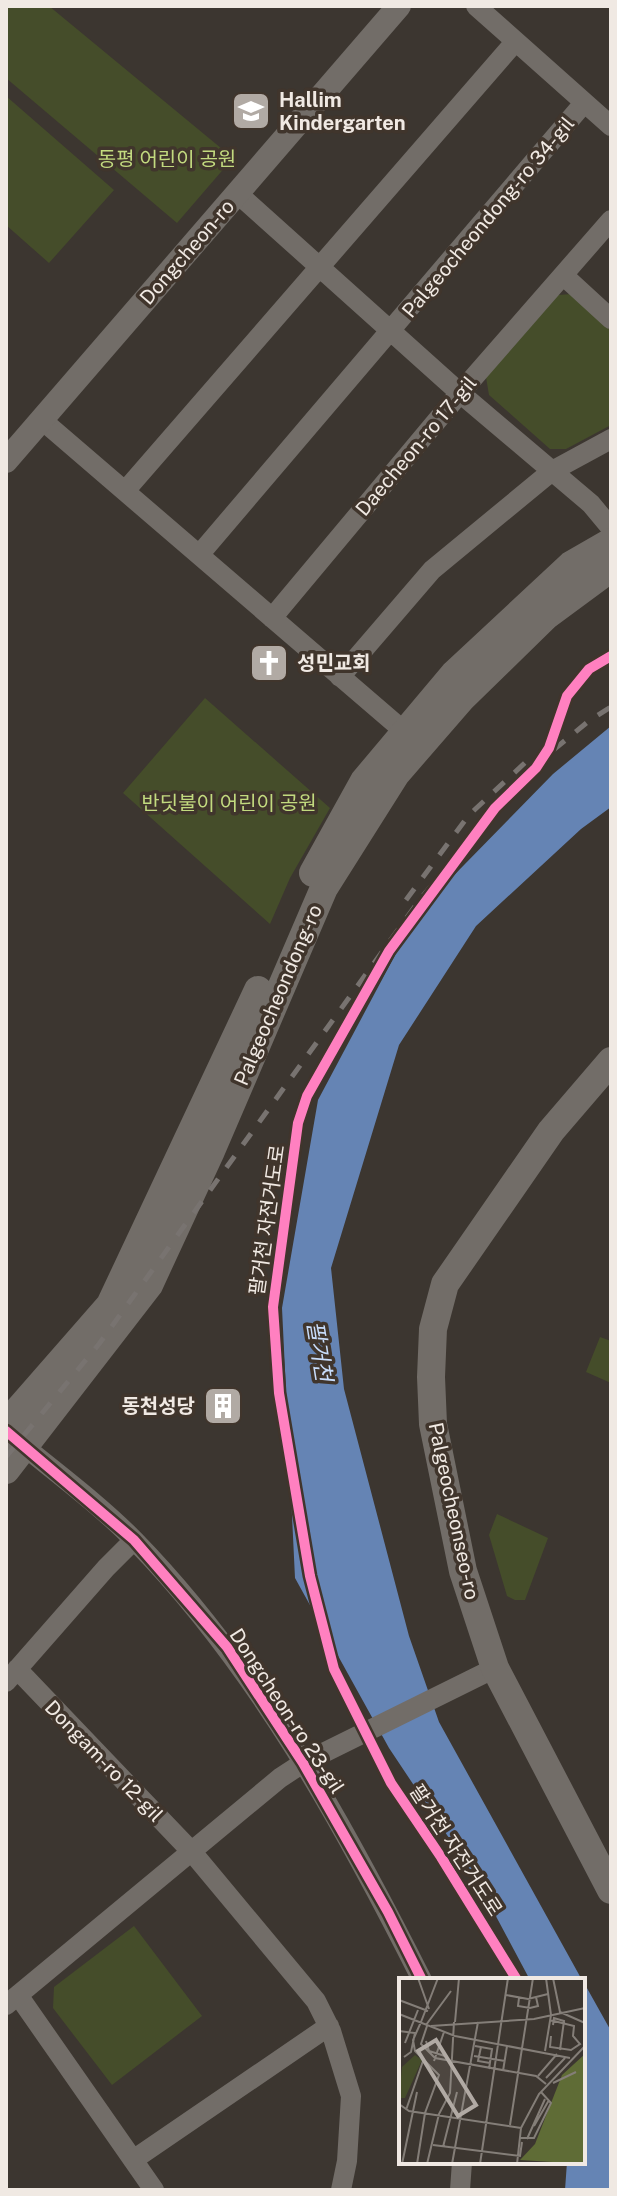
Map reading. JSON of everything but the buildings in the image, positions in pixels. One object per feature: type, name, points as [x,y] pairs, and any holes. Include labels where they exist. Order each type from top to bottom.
[{"type":"main road","name":"Palgeocheondong-ro","points":[[6,1424],[110,1305],[300,898],[364,781],[454,674],[571,565],[611,542]]},
{"type":"main road","name":"Palgeocheondong-ro","points":[[6,1470],[16,1439],[149,1285],[211,1151],[324,888],[396,774],[461,699],[546,616],[611,568]]},
{"type":"main road","name":"Palgeocheonseo-ro","points":[[611,1061],[551,1131],[445,1284],[433,1329],[431,1377],[433,1424],[463,1571],[495,1668],[611,1890]]},
{"type":"street","name":"Dongcheon-ro","points":[[6,461],[399,6]]},
{"type":"street","points":[[476,6],[611,126]]},
{"type":"street","points":[[125,491],[515,42]]},
{"type":"street","name":"Palgeocheondong-ro 34-gil","points":[[199,555],[584,103]]},
{"type":"street","name":"Palgeocheondong-ro 34-gil","points":[[237,193],[460,393],[591,504],[611,528]]},
{"type":"street","name":"Daecheon-ro 17-gil","points":[[272,618],[460,393],[611,220]]},
{"type":"street","points":[[564,276],[611,319]]},
{"type":"street","points":[[42,420],[405,732]]},
{"type":"street","points":[[340,677],[432,570],[552,471],[611,439]]},
{"type":"street","name":"Dongcheon-ro 23-gil","points":[[16,1439],[134,1540],[227,1647],[303,1763],[388,1912],[421,1978]]},
{"type":"street","points":[[11,1676],[134,1540]]},
{"type":"street","points":[[154,2190],[12,2000],[280,1778],[303,1763],[495,1668]]},
{"type":"street","name":"Dongam-ro 12-gil","points":[[11,1676],[192,1852],[316,2001],[329,2026],[351,2096],[347,2161],[341,2190]]},
{"type":"street","points":[[133,2160],[329,2026]]},
{"type":"street","points":[[460,2190],[462,2164]]},
{"type":"green space","name":"동평 어린이 공원","points":[[9,6],[49,6],[233,158],[177,223],[6,78],[6,9]]},
{"type":"green space","points":[[6,96],[114,190],[49,263],[6,225]]},
{"type":"green space","points":[[572,294],[607,325],[611,334],[611,425],[566,449],[550,449],[489,395],[486,377],[558,295]]},
{"type":"green space","name":"반딧불이 어린이 공원","points":[[205,698],[330,808],[290,878],[270,924],[123,793]]},
{"type":"green space","points":[[600,1337],[611,1341],[611,1383],[586,1372]]},
{"type":"green space","points":[[497,1514],[548,1538],[525,1600],[507,1596],[489,1535]]},
{"type":"green space","points":[[134,1926],[202,2016],[112,2085],[53,2008],[54,1987]]},
{"type":"water","name":"팔거천","points":[[611,726],[611,807],[581,829],[476,926],[399,1045],[331,1268],[344,1389],[409,1636],[439,1722],[581,1978],[529,1978],[475,1877],[389,1748],[295,1578],[282,1308],[318,1100],[418,912],[553,774]]},
{"type":"water","points":[[585,1985],[611,2031],[611,2190],[565,2190],[567,2164],[585,2164]]},
{"type":"railway","points":[[6,1457],[99,1344],[421,898],[535,765],[590,720],[611,707]]},
{"type":"railway","points":[[406,900],[469,815],[529,759]]},
{"type":"cycle path","name":"팔거천 자전거도로","points":[[516,1978],[391,1783],[334,1669],[310,1576],[279,1393],[273,1307],[298,1123],[307,1096],[389,951],[495,808],[536,768],[549,748],[567,696],[589,669],[611,656]]},
{"type":"cycle path","points":[[6,1431],[134,1540],[227,1647],[303,1763],[388,1912],[421,1978]]},
{"type":"place","name":"Hallim Kindergarten","points":[[251,111]]},
{"type":"place","name":"성민교회","points":[[269,663]]},
{"type":"place","name":"동천성당","points":[[223,1406]]}]
